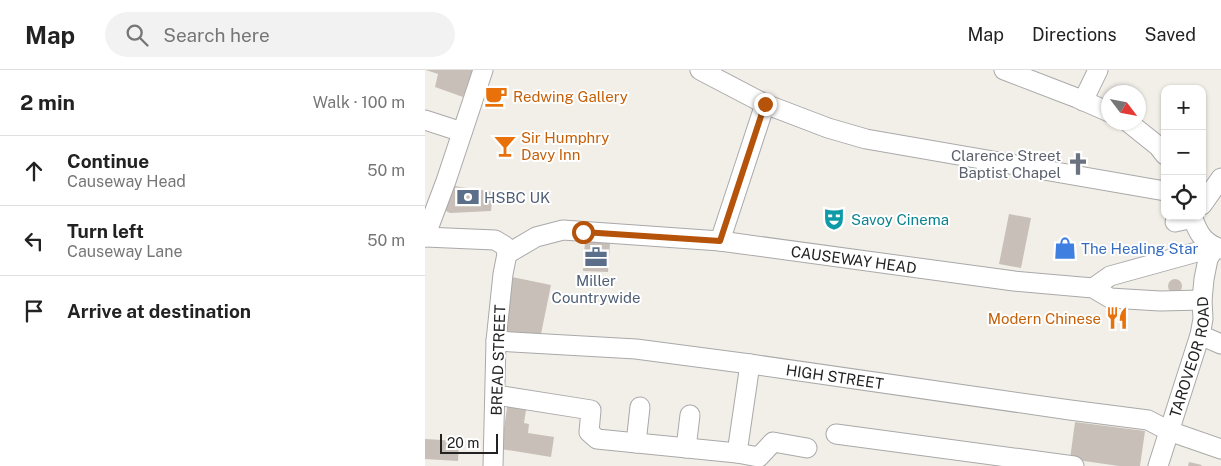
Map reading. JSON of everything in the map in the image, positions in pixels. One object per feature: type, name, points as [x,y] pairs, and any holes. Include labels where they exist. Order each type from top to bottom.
[{"type":"street","points":[[483,70],[447,181],[425,237],[495,240],[505,246],[507,254]]},
{"type":"street","points":[[700,70],[765,104],[828,128],[866,139],[1161,190]]},
{"type":"street","points":[[1003,70],[1101,108]]},
{"type":"street","points":[[1083,100],[1098,70]]},
{"type":"street","points":[[720,241],[765,104]]},
{"type":"street","points":[[425,120],[462,132]]},
{"type":"street","points":[[1138,130],[1161,150]]},
{"type":"street","points":[[1206,197],[1221,178]]},
{"type":"street","points":[[1193,220],[1202,238],[1218,248]]},
{"type":"street","name":"CAUSEWAY HEAD","points":[[507,254],[535,237],[563,230],[720,241],[1014,281],[1093,288],[1111,298],[1160,301],[1202,300]]},
{"type":"street","points":[[1093,288],[1110,276],[1218,248]]},
{"type":"street","name":"TAROVEOR ROAD","points":[[1158,466],[1200,336],[1203,319],[1204,279],[1208,259],[1218,248]]},
{"type":"street","name":"BREAD STREET","points":[[493,466],[496,341],[507,254]]},
{"type":"street","points":[[1200,336],[1221,344]]},
{"type":"street","name":"HIGH STREET","points":[[496,341],[635,349],[1148,420],[1169,431],[1221,449]]},
{"type":"street","points":[[737,453],[750,364]]},
{"type":"street","points":[[496,395],[591,410],[589,432],[597,439],[737,453],[759,457],[773,442],[807,448]]},
{"type":"street","points":[[636,443],[640,407]]},
{"type":"street","points":[[686,448],[690,415]]},
{"type":"street","points":[[836,434],[1074,466]]},
{"type":"building","points":[[426,70],[473,70],[463,97],[435,87],[438,74]]},
{"type":"building","name":"HSBC UK","points":[[448,185],[493,192],[491,211],[450,213],[444,210]]},
{"type":"building","points":[[1009,214],[1031,218],[1021,268],[999,264]]},
{"type":"building","name":"Miller Countrywide","points":[[585,241],[610,243],[608,272],[583,271]]},
{"type":"building","points":[[512,277],[551,285],[540,339],[501,331]]},
{"type":"building","points":[[1175,279],[1180,281],[1182,286],[1180,291],[1175,293],[1170,291],[1168,286],[1170,281]]},
{"type":"building","points":[[508,401],[527,404],[524,423],[529,424],[528,433],[554,437],[551,457],[501,449]]},
{"type":"building","points":[[1075,422],[1145,431],[1140,466],[1119,466],[1070,459]]},
{"type":"building","points":[[425,439],[459,441],[458,461],[425,459]]},
{"type":"building","points":[[1189,462],[1202,465],[1188,466]]},
{"type":"place","name":"Redwing Gallery","points":[[496,96]]},
{"type":"place","name":"Sir Humphry Davy Inn","points":[[505,146]]},
{"type":"place","name":"Clarence Street Baptist Chapel","points":[[1078,164]]},
{"type":"place","name":"HSBC UK","points":[[468,197]]},
{"type":"place","name":"Savoy Cinema","points":[[834,219]]},
{"type":"place","name":"The Healing Star","points":[[1065,248]]},
{"type":"place","name":"Miller Countrywide","points":[[596,257]]},
{"type":"place","name":"Modern Chinese","points":[[1117,318]]},
{"type":"route","points":[[583,232],[720,241],[765,104]]}]
